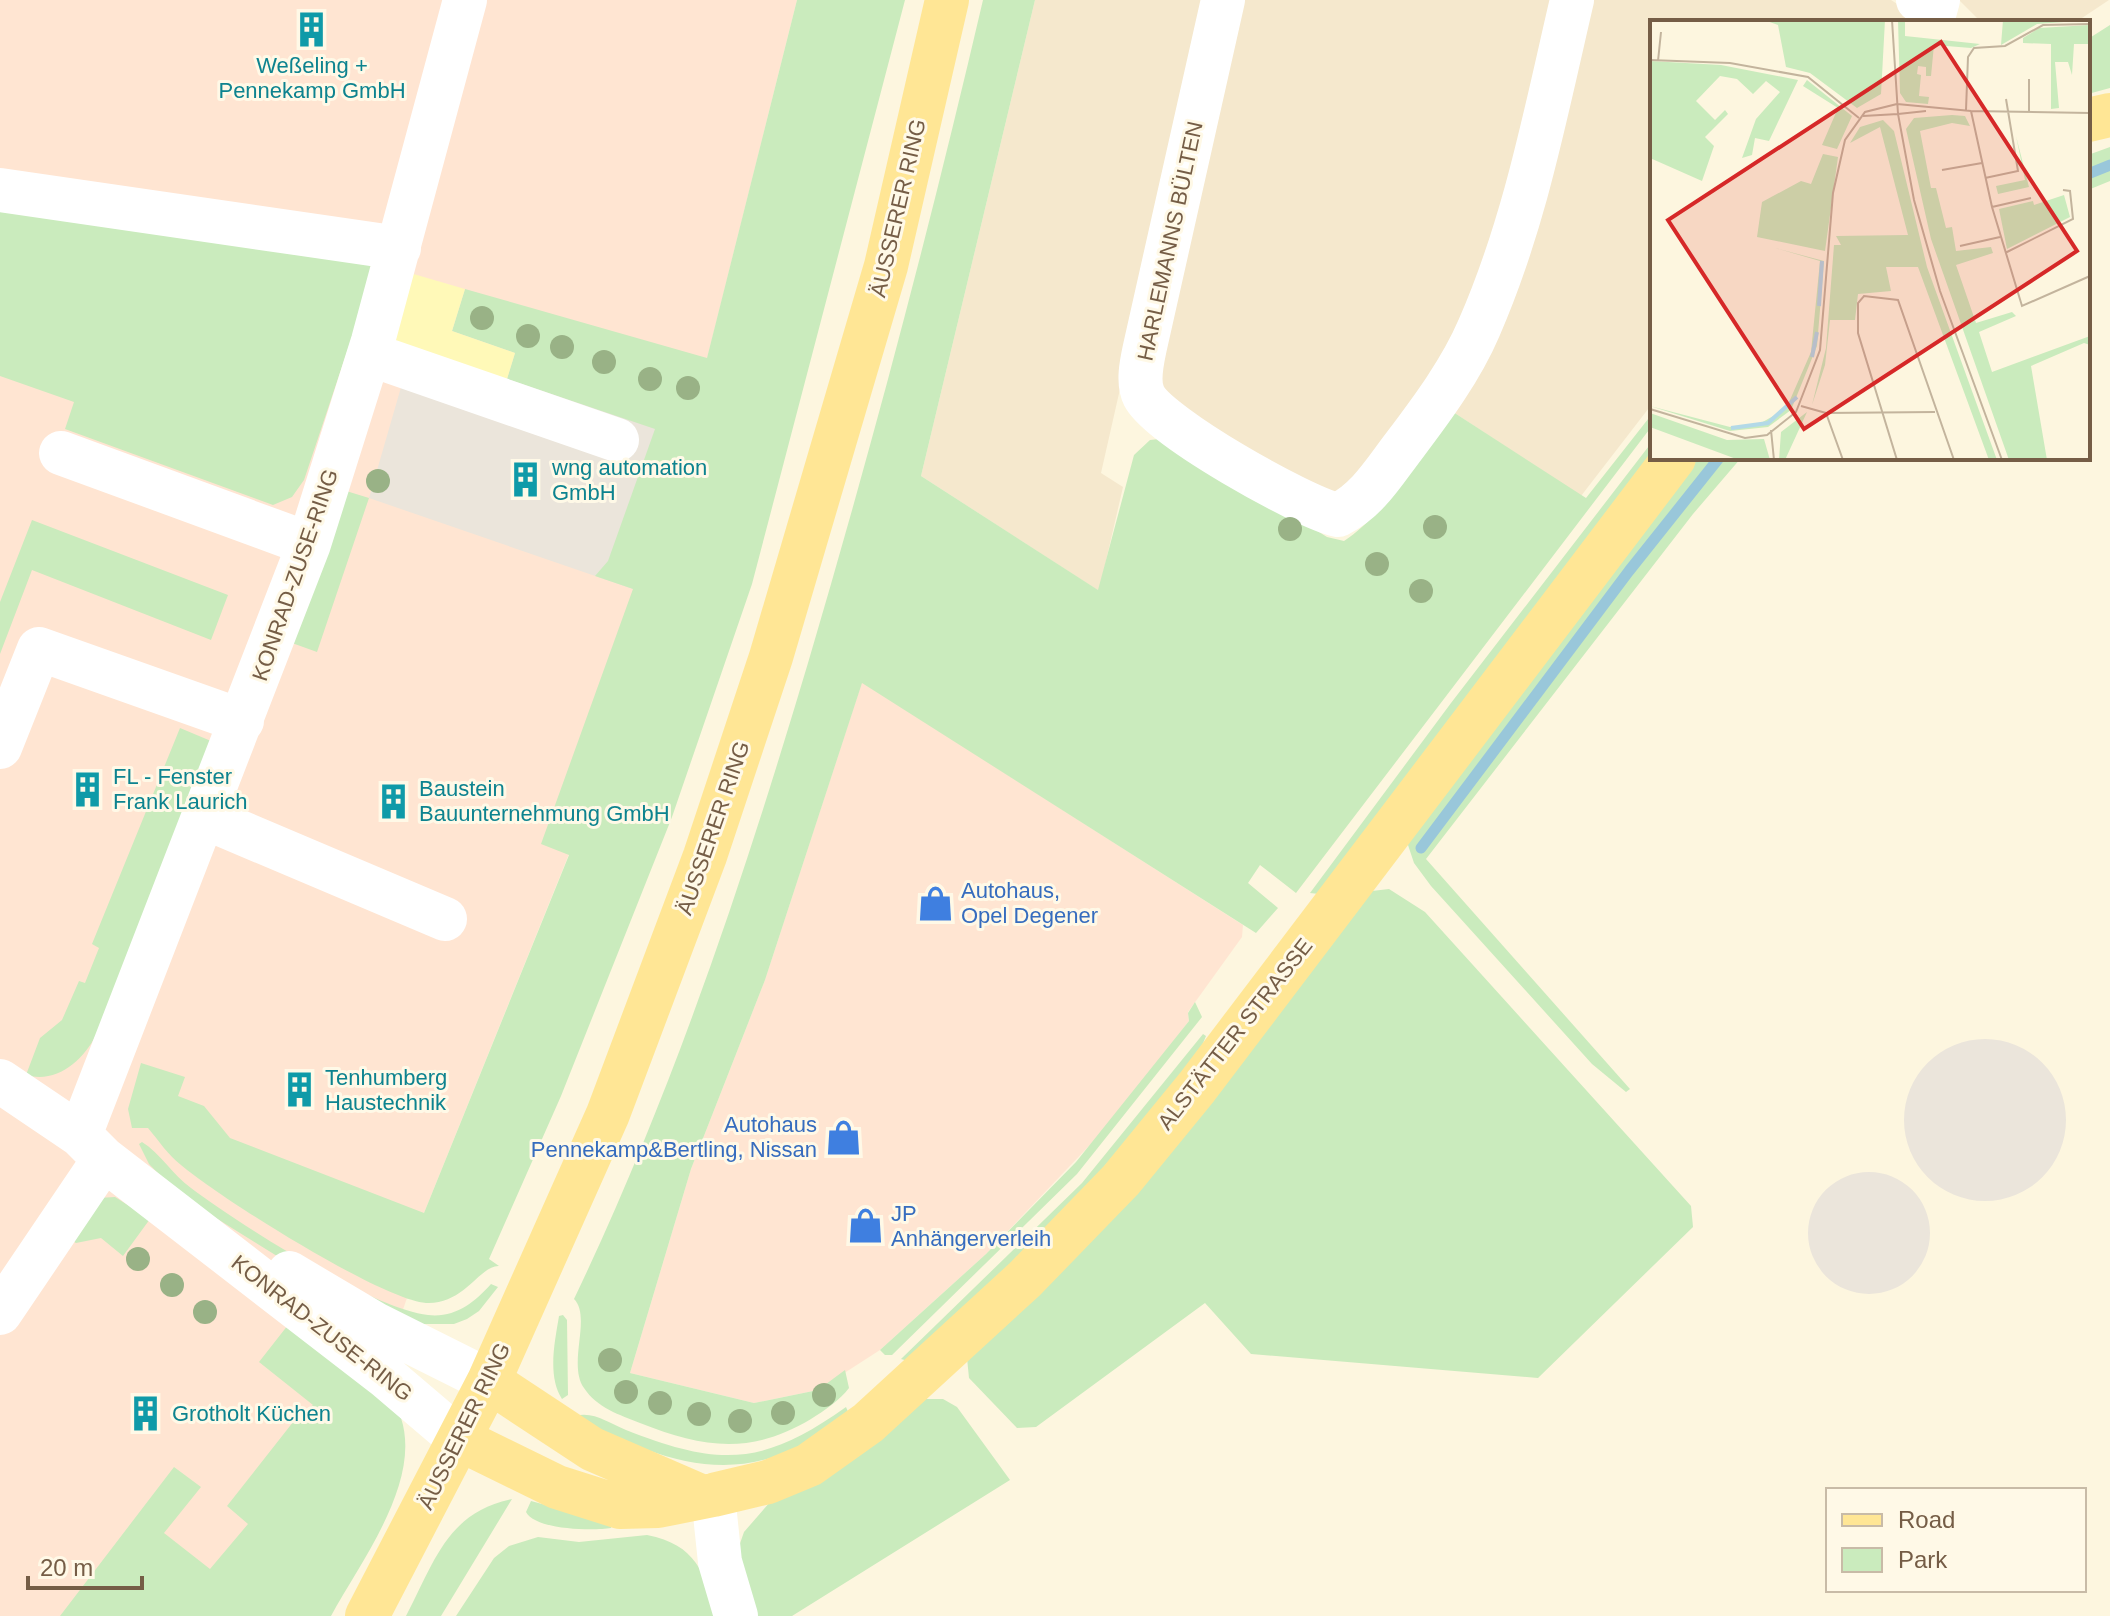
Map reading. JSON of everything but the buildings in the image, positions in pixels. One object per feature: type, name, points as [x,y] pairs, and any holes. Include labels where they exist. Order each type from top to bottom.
[{"type":"main road","name":"ÄUSSERER RING","points":[[367,1616],[489,1381],[608,1114],[705,856],[762,685],[886,266],[947,0]]},
{"type":"main road","points":[[2090,120],[2110,115]]},
{"type":"main road","name":"ALSTÄTTER STRASSE","points":[[459,1439],[588,1499],[620,1507],[658,1506],[768,1482],[809,1465],[868,1423],[1025,1279],[1121,1180],[1197,1087],[1672,460]]},
{"type":"main road","points":[[489,1381],[592,1449],[705,1495]]},
{"type":"street","name":"KONRAD-ZUSE-RING","points":[[92,1147],[204,817],[309,544],[369,354],[465,0]]},
{"type":"street","name":"HARLEMANNS BÜLTEN","points":[[1223,0],[1145,347],[1141,369],[1143,395],[1161,416],[1188,435],[1299,500],[1338,515],[1368,494],[1426,417],[1479,329],[1507,256],[1539,149],[1572,0]]},
{"type":"street","points":[[0,190],[399,248]]},
{"type":"street","points":[[369,354],[617,440]]},
{"type":"street","points":[[61,453],[309,544]]},
{"type":"street","points":[[0,747],[39,649],[242,721]]},
{"type":"street","points":[[204,817],[445,919]]},
{"type":"street","name":"KONRAD-ZUSE-RING","points":[[0,1081],[184,1218],[459,1439]]},
{"type":"street","points":[[0,1313],[92,1147]]},
{"type":"street","name":"KONRAD-ZUSE-RING","points":[[184,1218],[277,1265],[375,1324],[489,1381]]},
{"type":"street","points":[[705,1495],[736,1616]]},
{"type":"shaded area","points":[[0,0],[797,0],[707,359],[569,854],[424,1213],[416,1272],[365,1419],[216,1616],[0,1616]]},
{"type":"shaded area","points":[[1035,0],[1208,0],[1101,473],[1123,487],[1099,591],[921,476]]},
{"type":"shaded area","points":[[1240,0],[1557,0],[1527,134],[1470,310],[1416,404],[1348,493],[1319,493],[1177,404],[1162,389],[1158,374]]},
{"type":"shaded area","points":[[1587,0],[1891,0],[1922,20],[1650,20],[1650,407],[1581,496],[1450,410]]},
{"type":"shaded area","points":[[1959,0],[2109,0],[2079,20],[1979,20]]},
{"type":"shaded area","points":[[432,280],[707,359],[633,589],[369,498]]},
{"type":"shaded area","points":[[862,682],[1243,925],[1242,937],[1188,1012],[1189,1021],[1107,1127],[986,1254],[880,1350],[818,1390],[754,1403],[630,1373],[691,1169],[765,980]]},
{"type":"shaded area","points":[[1985,1039],[2016,1046],[2042,1063],[2059,1089],[2066,1120],[2059,1151],[2042,1177],[2016,1194],[1985,1201],[1954,1194],[1928,1177],[1911,1151],[1904,1120],[1911,1089],[1928,1063],[1954,1046]]},
{"type":"shaded area","points":[[1869,1172],[1892,1177],[1912,1190],[1925,1210],[1930,1233],[1925,1256],[1912,1276],[1892,1289],[1869,1294],[1846,1289],[1826,1276],[1813,1256],[1808,1233],[1813,1210],[1826,1190],[1846,1177]]},
{"type":"green space","points":[[797,0],[905,0],[752,584],[672,817],[561,1096],[489,1259],[499,1266],[492,1267],[451,1298],[439,1302],[426,1303],[404,1297],[301,1245],[229,1200],[181,1165],[148,1128],[132,1128],[128,1109],[141,1063],[185,1077],[178,1096],[204,1106],[230,1138],[424,1213],[569,855],[541,844],[633,589],[595,576],[608,561],[655,429],[507,379],[515,353],[452,331],[465,289],[707,358]]},
{"type":"green space","points":[[983,0],[1035,0],[921,476],[1098,590],[1134,455],[1150,440],[1169,438],[1327,537],[1344,541],[1388,499],[1417,462],[1450,410],[1586,498],[1650,417],[1650,429],[1296,893],[1260,865],[1248,883],[1278,908],[1256,933],[862,683],[765,980],[691,1169],[630,1373],[754,1403],[818,1390],[845,1370],[849,1388],[811,1419],[768,1438],[727,1444],[685,1438],[625,1417],[602,1406],[589,1395],[579,1378],[581,1317],[574,1299],[643,1144],[731,906],[832,580],[943,167]]},
{"type":"green space","points":[[2110,25],[2110,88],[2090,93],[2090,38]]},
{"type":"green space","points":[[2110,147],[2110,181],[2090,189],[2090,154]]},
{"type":"green space","points":[[0,207],[371,263],[369,286],[304,480],[292,497],[273,505],[65,429],[74,402],[0,376]]},
{"type":"green space","points":[[1650,445],[1650,459],[1319,894],[1310,893],[1451,703]]},
{"type":"green space","points":[[1696,460],[1739,460],[1693,514],[1426,859],[1630,1089],[1626,1092],[1592,1064],[1431,886],[1414,863],[1406,839]]},
{"type":"green space","points":[[343,490],[369,498],[317,652],[292,643]]},
{"type":"green space","points":[[32,520],[228,595],[211,640],[32,570],[0,654],[0,602]]},
{"type":"green space","points":[[180,728],[211,741],[96,1035],[84,1053],[67,1068],[48,1076],[26,1075],[40,1038],[62,1020],[79,981],[85,983],[99,948],[92,944]]},
{"type":"green space","points":[[1389,889],[1425,912],[1691,1206],[1693,1227],[1538,1378],[1251,1354],[1205,1303],[1036,1427],[1017,1428],[969,1378],[967,1358],[1372,891]]},
{"type":"green space","points":[[1195,1002],[1202,1017],[1077,1174],[892,1355],[885,1355],[880,1350],[986,1254],[1076,1162],[1189,1021],[1188,1013]]},
{"type":"green space","points":[[1203,1034],[1206,1036],[1197,1058],[1061,1217],[908,1361],[901,1359],[1082,1183]]},
{"type":"green space","points":[[142,1142],[184,1183],[213,1204],[306,1263],[374,1298],[404,1309],[438,1315],[463,1308],[491,1284],[498,1287],[479,1311],[467,1319],[454,1324],[419,1324],[285,1261],[179,1195],[149,1164],[139,1144]]},
{"type":"green space","points":[[115,1197],[150,1219],[123,1256],[101,1238],[76,1243],[71,1240],[98,1198]]},
{"type":"green space","points":[[285,1314],[401,1418],[405,1443],[403,1468],[385,1520],[331,1616],[60,1616],[174,1467],[201,1487],[164,1533],[210,1569],[248,1524],[227,1506],[297,1417],[313,1405],[259,1362],[288,1325]]},
{"type":"green space","points":[[563,1315],[567,1320],[568,1395],[562,1399],[557,1390],[553,1358],[559,1316]]},
{"type":"green space","points":[[922,1399],[943,1399],[957,1407],[1010,1480],[792,1616],[752,1616],[737,1552],[744,1532],[770,1502]]},
{"type":"green space","points":[[846,1407],[849,1414],[797,1447],[768,1459],[711,1465],[655,1453],[575,1416],[595,1416],[659,1442],[715,1455],[765,1450],[790,1441]]},
{"type":"green space","points":[[512,1499],[441,1616],[406,1616],[435,1559],[457,1528],[472,1515]]},
{"type":"green space","points":[[531,1501],[612,1523],[611,1528],[579,1529],[541,1523],[526,1512]]},
{"type":"green space","points":[[647,1535],[688,1553],[708,1586],[719,1616],[456,1616],[494,1558],[509,1546],[538,1537],[579,1542]]},
{"type":"sand","points":[[410,273],[465,289],[452,331],[515,353],[507,379],[391,341]]},
{"type":"waterway","points":[[2090,173],[2110,165]]},
{"type":"waterway","points":[[1421,848],[1629,571],[1717,460]]},
{"type":"place","name":"Weßeling + Pennekamp GmbH","points":[[312,29]]},
{"type":"place","name":"wng automation GmbH","points":[[526,480]]},
{"type":"place","name":"FL - Fenster Frank Laurich","points":[[87,789]]},
{"type":"place","name":"Baustein Bauunternehmung GmbH","points":[[393,801]]},
{"type":"place","name":"Autohaus, Opel Degener","points":[[935,903]]},
{"type":"place","name":"Tenhumberg Haustechnik","points":[[299,1090]]},
{"type":"place","name":"Autohaus Pennekamp&Bertling, Nissan","points":[[843,1137]]},
{"type":"place","name":"JP Anhängerverleih","points":[[865,1226]]},
{"type":"place","name":"Grotholt Küchen","points":[[146,1413]]}]
